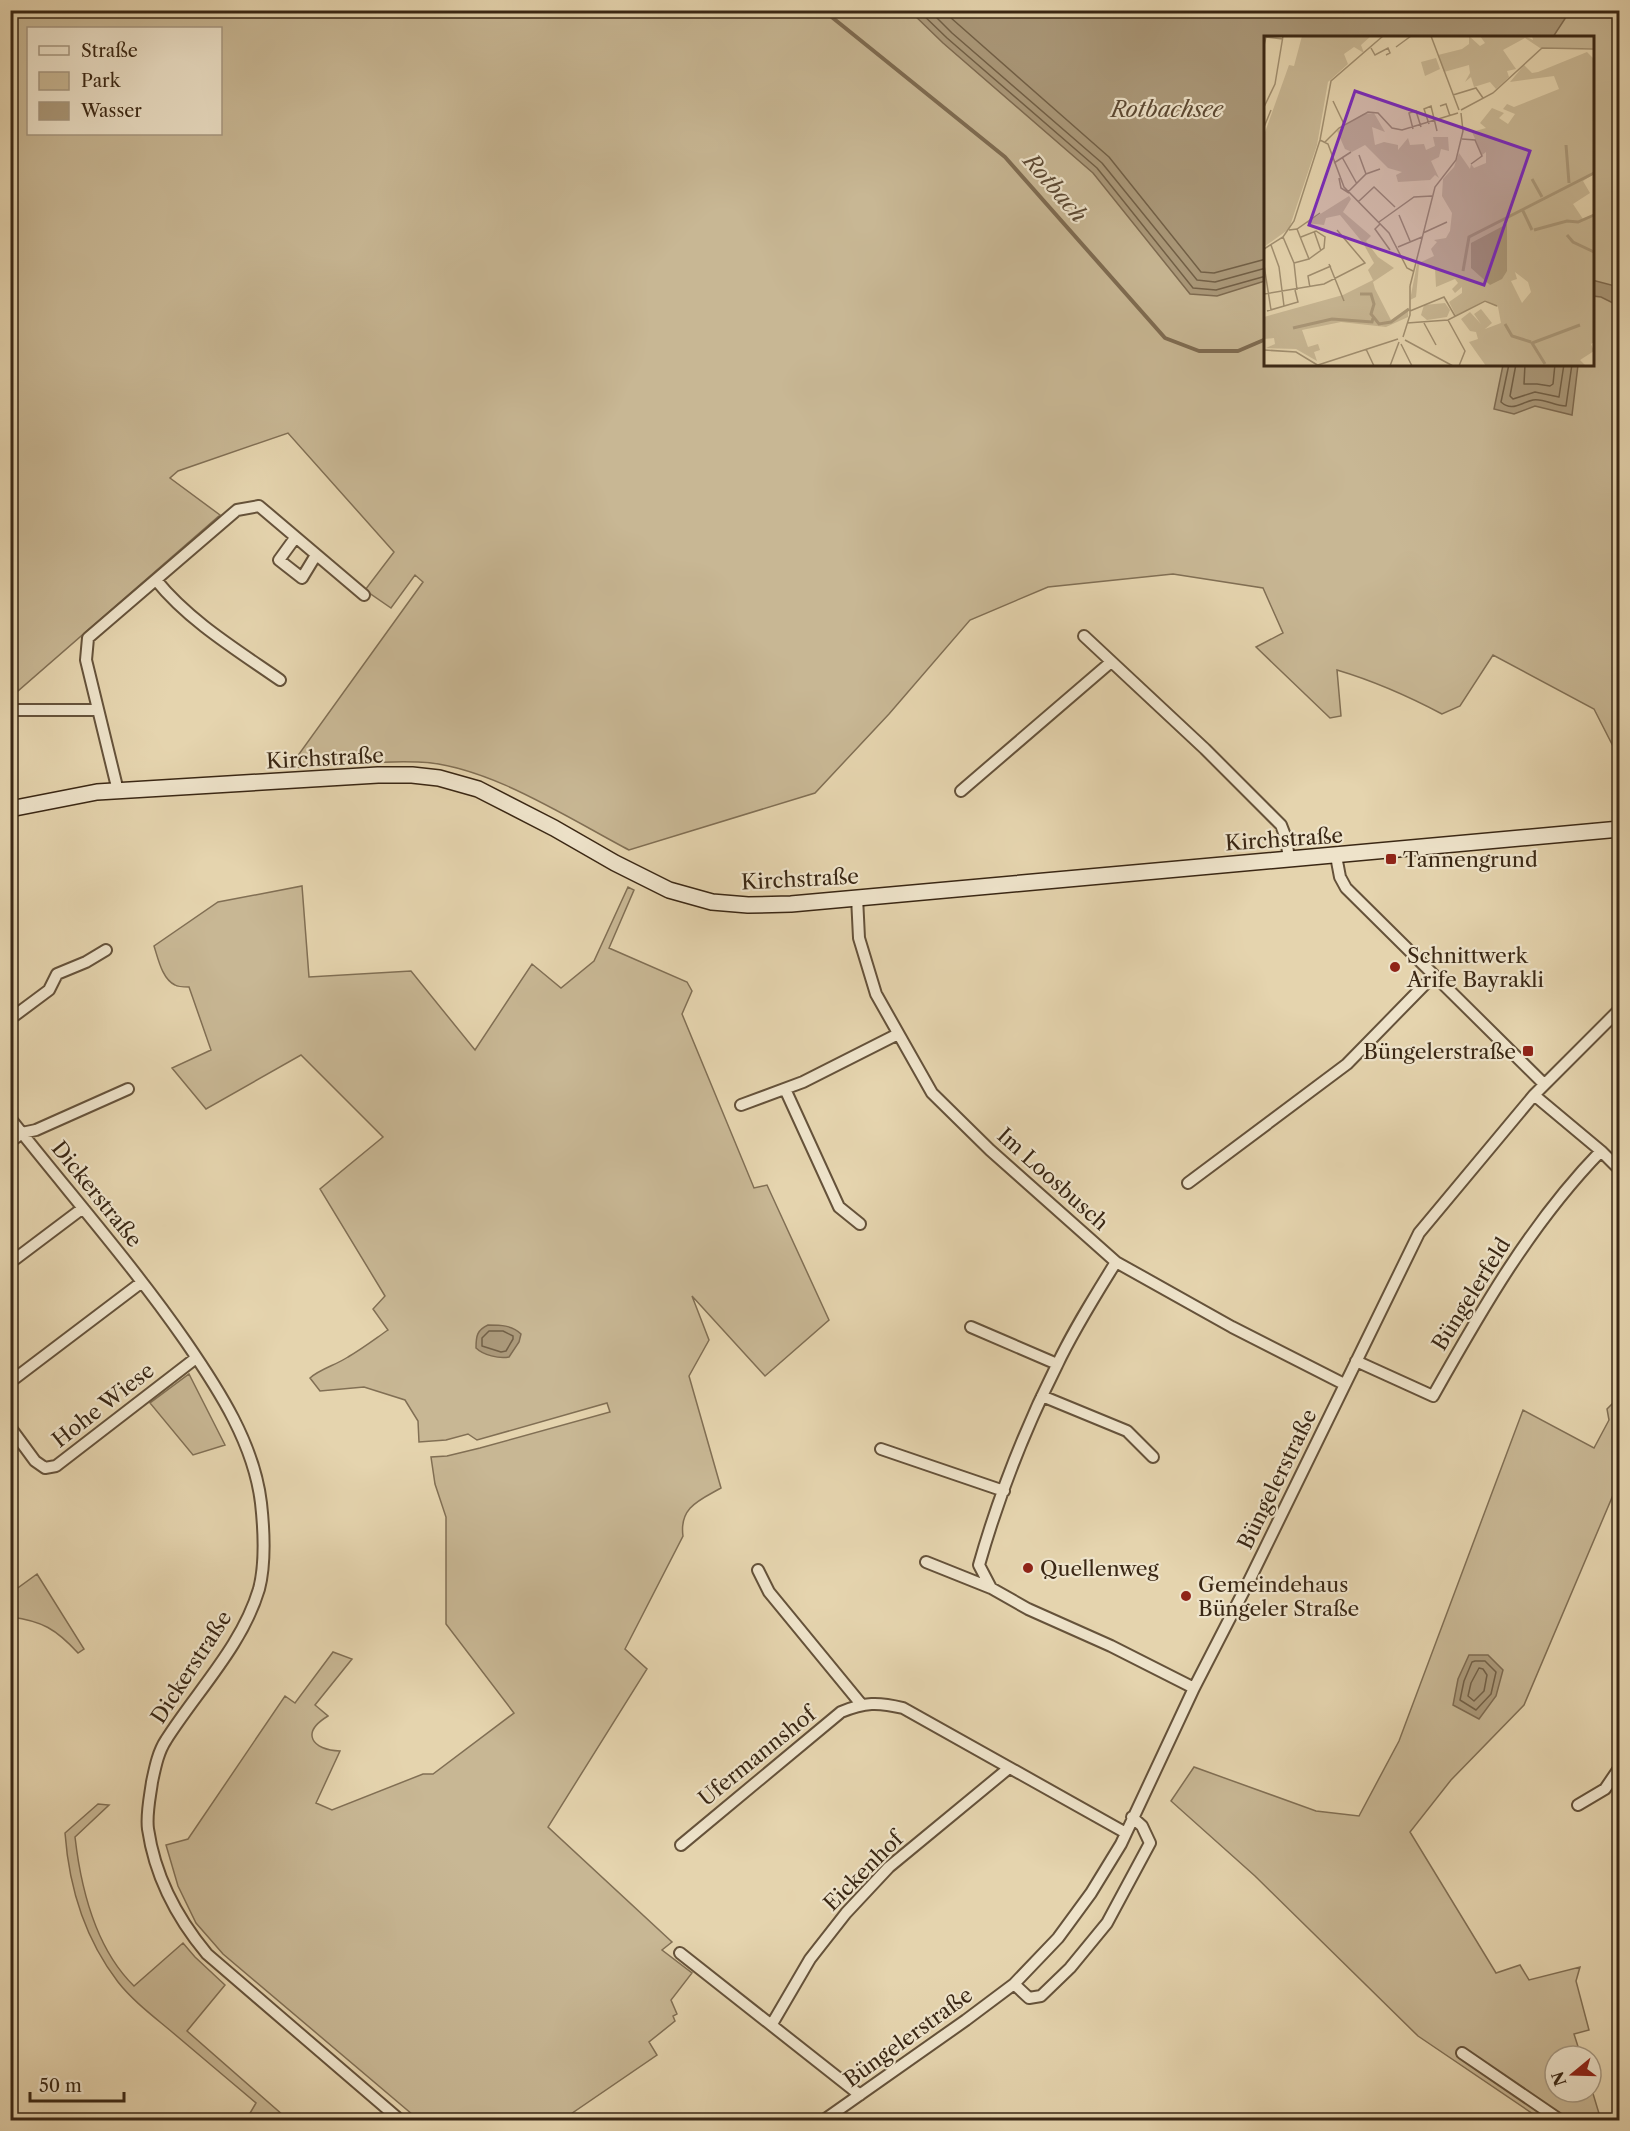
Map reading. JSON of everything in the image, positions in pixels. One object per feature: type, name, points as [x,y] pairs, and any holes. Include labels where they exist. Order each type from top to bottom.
[{"type":"street","points":[[118,791],[86,660],[88,638],[237,510],[259,507],[364,595]]},
{"type":"street","points":[[295,538],[279,560],[302,578],[316,555]]},
{"type":"street","points":[[156,580],[166,593],[206,628],[280,680]]},
{"type":"street","points":[[1084,636],[1206,749],[1281,825],[1286,838],[1289,859]]},
{"type":"street","points":[[960,791],[1111,662]]},
{"type":"street","points":[[10,710],[98,710]]},
{"type":"street","name":"Kirchstraße","points":[[10,809],[69,797],[118,791],[378,775],[438,778],[478,789],[669,890],[712,902],[748,905],[791,904],[1620,830]]},
{"type":"street","points":[[1336,856],[1340,877],[1346,888],[1544,1084]]},
{"type":"street","name":"Im Loosbusch","points":[[857,897],[859,938],[876,994],[932,1093],[990,1150],[1116,1262],[1232,1327],[1344,1384]]},
{"type":"street","points":[[10,1019],[49,990],[57,974],[106,951]]},
{"type":"street","points":[[1188,1183],[1347,1064],[1434,975]]},
{"type":"street","name":"Büngelerstraße","points":[[824,2121],[1014,1983],[1058,1938],[1091,1893],[1126,1833],[1194,1688],[1250,1579],[1419,1233],[1534,1095],[1620,1009]]},
{"type":"street","points":[[741,1105],[784,1089],[898,1034]]},
{"type":"street","name":"Dickerstraße","points":[[22,1133],[36,1130],[128,1089]]},
{"type":"street","points":[[784,1089],[839,1207],[860,1224]]},
{"type":"street","points":[[1534,1095],[1601,1151],[1620,1170]]},
{"type":"street","name":"Dickerstraße","points":[[10,1118],[142,1282],[196,1358],[223,1400],[256,1475],[263,1527],[262,1574],[251,1611],[232,1645],[164,1743],[155,1768],[147,1828],[164,1886],[175,1910],[207,1954],[400,2121]]},
{"type":"street","points":[[10,1142],[22,1133]]},
{"type":"street","name":"Büngelerfeld","points":[[1356,1361],[1433,1396],[1502,1276],[1572,1182],[1601,1151]]},
{"type":"street","points":[[10,1263],[83,1208]]},
{"type":"street","points":[[991,1588],[979,1565],[992,1521],[1057,1364],[1078,1323],[1116,1262]]},
{"type":"street","points":[[10,1382],[142,1282]]},
{"type":"street","points":[[971,1327],[1057,1364]]},
{"type":"street","name":"Hohe Wiese","points":[[10,1427],[35,1461],[45,1468],[56,1466],[196,1358]]},
{"type":"street","points":[[1042,1396],[1127,1431],[1153,1457]]},
{"type":"street","points":[[881,1449],[1004,1491]]},
{"type":"street","points":[[926,1562],[991,1588],[1028,1609],[1111,1646],[1194,1688]]},
{"type":"street","points":[[758,1570],[769,1592],[861,1704],[883,1703],[903,1708],[1126,1833]]},
{"type":"street","name":"Ufermannshof","points":[[681,1845],[841,1712],[861,1704]]},
{"type":"street","points":[[1578,1805],[1605,1789],[1620,1767]]},
{"type":"street","name":"Eickenhof","points":[[772,2024],[810,1959],[846,1913],[889,1867],[1009,1768]]},
{"type":"street","points":[[1014,1983],[1029,1998],[1041,1996],[1070,1968],[1107,1923],[1150,1843],[1142,1826],[1132,1817]]},
{"type":"street","points":[[681,1953],[860,2095]]},
{"type":"street","points":[[1462,2053],[1560,2121]]},
{"type":"green space","points":[[11,11],[1619,11],[1619,758],[1594,709],[1493,655],[1460,706],[1442,714],[1391,689],[1337,670],[1341,716],[1330,718],[1256,647],[1283,633],[1263,588],[1173,574],[1048,587],[970,620],[889,714],[815,793],[629,850],[499,782],[444,765],[386,762],[289,768],[423,582],[415,575],[391,608],[365,590],[394,552],[288,433],[178,471],[170,478],[220,515],[11,697]]},
{"type":"green space","points":[[302,886],[309,977],[411,971],[475,1050],[532,964],[561,988],[594,961],[628,887],[634,890],[609,948],[687,982],[692,991],[682,1014],[754,1188],[767,1185],[829,1320],[765,1376],[692,1296],[709,1340],[689,1376],[721,1488],[693,1506],[684,1518],[683,1536],[625,1649],[647,1669],[548,1827],[672,1942],[662,1950],[692,1973],[671,2000],[677,2014],[673,2016],[675,2021],[649,2042],[657,2055],[562,2120],[419,2120],[223,1954],[196,1923],[178,1886],[166,1845],[188,1839],[285,1696],[295,1703],[333,1652],[352,1659],[315,1705],[328,1716],[319,1722],[312,1734],[313,1740],[322,1748],[340,1751],[316,1803],[332,1810],[423,1774],[433,1774],[514,1713],[446,1624],[446,1517],[435,1484],[431,1457],[447,1456],[480,1448],[610,1412],[607,1403],[477,1440],[468,1434],[446,1440],[419,1442],[418,1421],[405,1400],[364,1387],[320,1391],[310,1378],[353,1354],[388,1330],[373,1309],[385,1296],[320,1189],[383,1137],[301,1055],[206,1109],[172,1068],[211,1050],[189,987],[176,986],[167,978],[154,946],[218,902]]},
{"type":"green space","points":[[189,1374],[225,1445],[193,1455],[150,1403]]},
{"type":"green space","points":[[1619,1397],[1619,1481],[1524,1705],[1451,1780],[1410,1832],[1496,1973],[1520,1965],[1529,1980],[1580,1967],[1576,1981],[1589,2030],[1574,2034],[1577,2044],[1543,2044],[1543,2104],[1596,2104],[1601,2120],[1542,2120],[1418,2036],[1255,1876],[1171,1801],[1194,1767],[1316,1811],[1359,1816],[1399,1741],[1523,1410],[1594,1448],[1609,1420],[1607,1409]]},
{"type":"green space","points":[[37,1574],[84,1649],[78,1653],[63,1638],[48,1628],[31,1621],[11,1617],[11,1593]]},
{"type":"green space","points":[[98,1804],[109,1805],[75,1837],[86,1897],[92,1917],[109,1954],[134,1986],[183,1943],[225,1985],[187,2031],[284,2116],[279,2120],[246,2120],[256,2103],[130,1996],[96,1948],[75,1893],[65,1833]]},
{"type":"water","name":"Rotbachsee","points":[[910,11],[1570,11],[1554,36],[1264,36],[1264,281],[1217,296],[1190,294],[1093,173],[943,43]]},
{"type":"water","points":[[1594,281],[1619,287],[1619,306],[1594,296]]},
{"type":"water","points":[[1503,366],[1578,366],[1572,415],[1535,406],[1514,414],[1494,409]]},
{"type":"water","points":[[488,1325],[510,1327],[521,1334],[519,1342],[509,1357],[491,1356],[476,1348],[478,1334]]},
{"type":"water","points":[[1469,1655],[1488,1655],[1503,1670],[1496,1696],[1479,1719],[1453,1705],[1458,1679]]},
{"type":"waterway","name":"Rotbach","points":[[823,10],[1005,157],[1165,338],[1199,351],[1238,351],[1264,340]]},
{"type":"place","name":"Tannengrund","points":[[1391,859]]},
{"type":"place","name":"Schnittwerk Arife Bayrakli","points":[[1395,967]]},
{"type":"place","name":"Büngelerstraße","points":[[1528,1051]]},
{"type":"place","name":"Quellenweg","points":[[1028,1568]]},
{"type":"place","name":"Gemeindehaus Büngeler Straße","points":[[1186,1596]]}]
